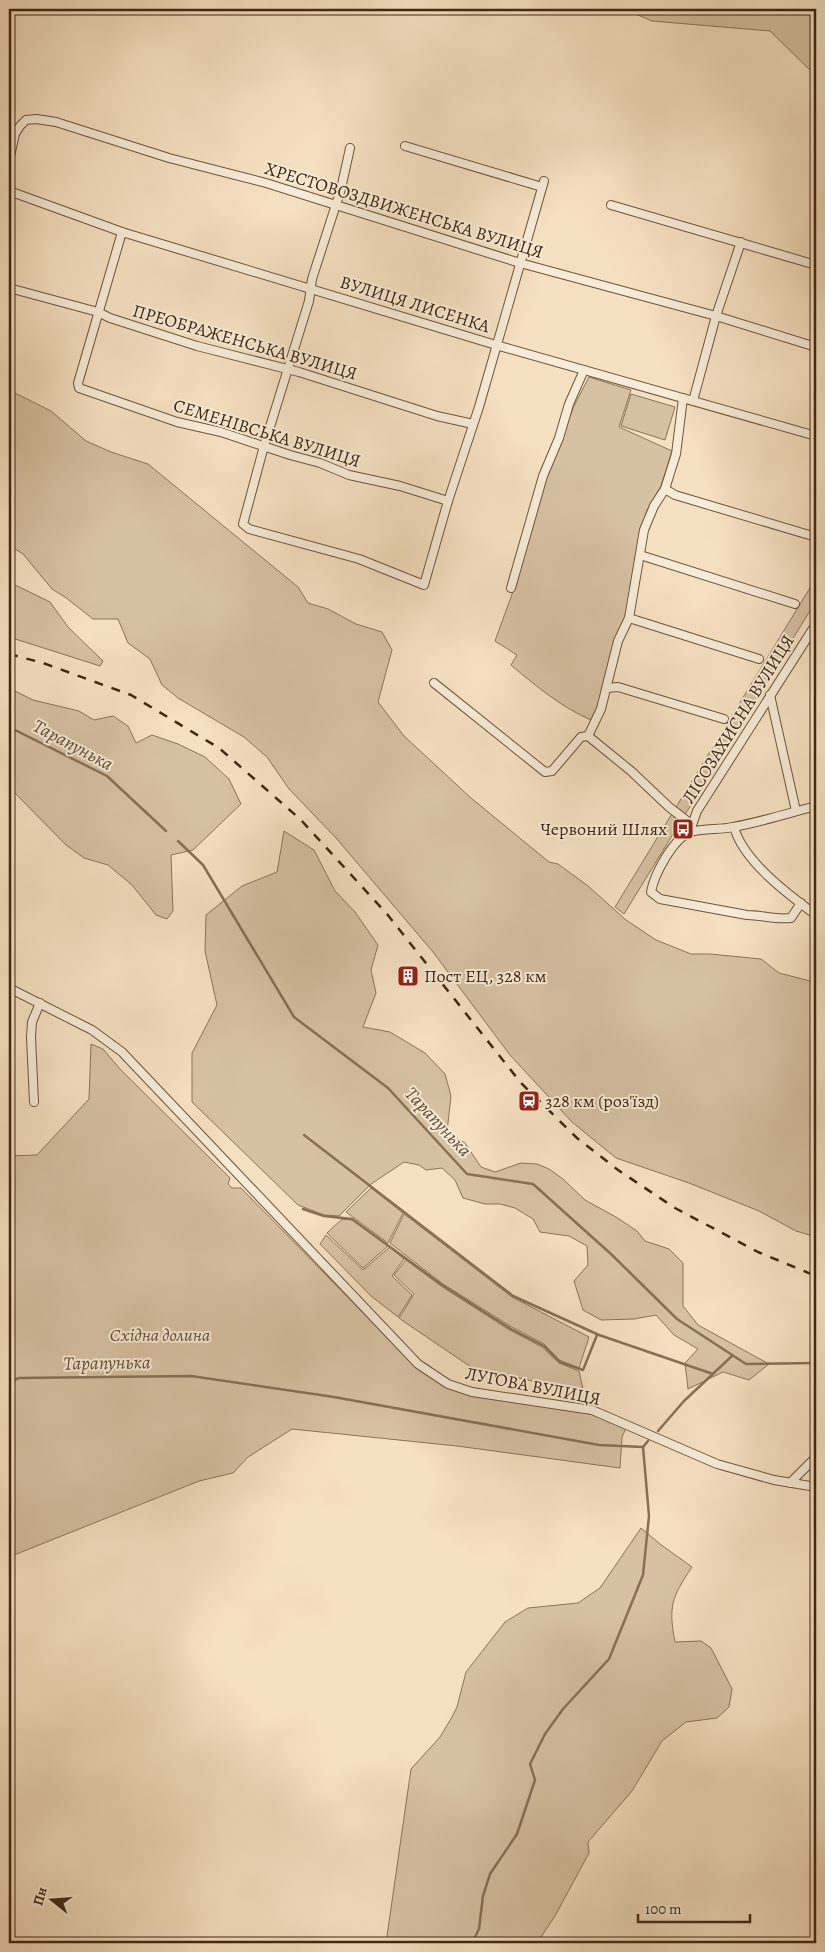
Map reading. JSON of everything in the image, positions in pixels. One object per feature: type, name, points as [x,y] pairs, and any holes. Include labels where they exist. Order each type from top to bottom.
[{"type":"street","name":"ХРЕСТОВОЗДВИЖЕНСЬКА ВУЛИЦЯ","points":[[9,161],[15,134],[26,120],[36,118],[56,122],[169,158],[266,183],[520,263],[716,316],[816,347]]},
{"type":"street","points":[[350,148],[336,205],[312,279],[309,301],[264,446],[243,524],[249,529],[359,559],[424,585],[543,184],[406,146]]},
{"type":"street","name":"ВУЛИЦЯ ЛИСЕНКА","points":[[9,191],[122,232],[496,345],[816,436]]},
{"type":"street","points":[[611,205],[816,265]]},
{"type":"street","points":[[98,312],[122,232]]},
{"type":"street","points":[[693,401],[716,316],[741,242]]},
{"type":"street","name":"ПРЕОБРАЖЕНСЬКА ВУЛИЦЯ","points":[[9,288],[98,312],[110,318],[198,346],[287,370],[437,416],[473,424]]},
{"type":"street","name":"СЕМЕНІВСЬКА ВУЛИЦЯ","points":[[98,312],[82,367],[78,383],[79,388],[177,422],[222,432],[320,463],[349,475],[400,486],[448,501]]},
{"type":"street","points":[[511,588],[543,476],[559,438],[569,404],[584,370]]},
{"type":"street","points":[[434,683],[545,772],[552,771],[584,737],[601,709],[618,641],[628,618],[644,530],[649,515],[665,489],[676,454],[683,398]]},
{"type":"street","points":[[665,489],[675,495],[816,537]]},
{"type":"street","points":[[640,555],[795,604]]},
{"type":"street","points":[[628,618],[759,659]]},
{"type":"street","name":"ЛІСОЗАХИСНА ВУЛИЦЯ","points":[[800,904],[791,918],[779,920],[760,915],[747,915],[660,899],[651,892],[653,880],[680,839],[691,828],[697,811],[816,624]]},
{"type":"street","points":[[607,688],[618,687],[724,719]]},
{"type":"street","points":[[770,695],[796,811]]},
{"type":"street","points":[[584,737],[691,828],[734,827],[816,806]]},
{"type":"street","points":[[734,827],[737,840],[777,886],[816,915]]},
{"type":"street","name":"ЛУГОВА ВУЛИЦЯ","points":[[9,988],[92,1030],[122,1052],[418,1364],[448,1384],[472,1392],[592,1410],[717,1464],[774,1480],[816,1487]]},
{"type":"street","points":[[34,1102],[31,1037],[32,1022],[40,1003]]},
{"type":"street","points":[[790,1483],[816,1457]]},
{"type":"green space","points":[[624,9],[816,9],[816,76],[770,31],[652,21]]},
{"type":"green space","points":[[589,377],[631,390],[619,427],[672,451],[661,486],[647,510],[625,618],[601,699],[591,720],[559,702],[520,673],[511,665],[517,655],[495,641],[515,586],[544,482],[574,406]]},
{"type":"green space","points":[[9,390],[51,411],[86,441],[111,452],[148,464],[298,587],[308,603],[328,609],[356,624],[382,632],[392,650],[378,702],[404,736],[471,798],[549,862],[558,864],[588,886],[626,920],[656,940],[691,954],[761,959],[779,973],[810,981],[816,986],[816,1237],[796,1231],[759,1211],[689,1183],[616,1158],[572,1122],[510,1055],[433,952],[336,838],[289,789],[267,757],[244,737],[178,698],[162,685],[150,659],[128,643],[118,619],[93,619],[52,589],[23,554],[9,545]]},
{"type":"green space","points":[[631,394],[675,407],[665,440],[621,426]]},
{"type":"green space","points":[[816,578],[816,601],[624,914],[615,907]]},
{"type":"green space","points":[[9,582],[50,602],[68,627],[103,661],[100,666],[9,637]]},
{"type":"green space","points":[[9,688],[33,700],[79,711],[94,720],[113,716],[128,726],[136,743],[152,735],[178,744],[205,757],[229,779],[241,804],[193,850],[171,855],[173,911],[167,919],[156,915],[132,885],[108,865],[84,858],[66,845],[9,787]]},
{"type":"green space","points":[[284,831],[314,850],[335,891],[355,912],[378,945],[371,970],[376,993],[363,1027],[390,1032],[425,1053],[445,1074],[451,1096],[447,1132],[465,1143],[481,1167],[495,1172],[521,1163],[537,1164],[549,1169],[563,1179],[585,1200],[637,1231],[645,1241],[669,1249],[683,1263],[683,1306],[698,1325],[769,1364],[749,1380],[723,1372],[688,1389],[685,1363],[698,1349],[674,1335],[656,1315],[634,1319],[601,1320],[583,1310],[574,1281],[588,1265],[587,1246],[569,1236],[540,1232],[533,1219],[515,1208],[500,1204],[485,1204],[463,1198],[455,1180],[442,1168],[426,1170],[419,1165],[404,1162],[371,1184],[339,1216],[324,1215],[298,1205],[192,1102],[192,1053],[217,1005],[205,951],[206,915],[242,886],[277,872]]},
{"type":"green space","name":"Східна долина","points":[[91,1044],[103,1049],[120,1069],[230,1178],[228,1184],[232,1188],[241,1188],[416,1367],[447,1387],[592,1413],[626,1428],[622,1437],[620,1468],[457,1446],[292,1429],[248,1457],[233,1473],[199,1481],[9,1557],[9,1156],[37,1155],[89,1099]]},
{"type":"green space","points":[[371,1188],[403,1213],[388,1243],[346,1212]]},
{"type":"green space","points":[[404,1214],[512,1297],[589,1337],[579,1368],[559,1360],[544,1344],[510,1326],[443,1284],[390,1243]]},
{"type":"green space","points":[[342,1219],[352,1220],[388,1246],[363,1268],[327,1233]]},
{"type":"green space","points":[[326,1235],[363,1270],[390,1247],[404,1259],[392,1276],[412,1295],[398,1317],[371,1296],[320,1244]]},
{"type":"green space","points":[[406,1260],[441,1286],[508,1329],[542,1347],[559,1363],[579,1371],[583,1389],[532,1381],[471,1367],[399,1318],[414,1294],[394,1275]]},
{"type":"green space","points":[[641,1528],[692,1567],[673,1602],[672,1619],[675,1642],[701,1641],[711,1648],[732,1689],[729,1707],[717,1718],[686,1722],[662,1741],[632,1791],[588,1842],[589,1853],[555,1916],[537,1943],[386,1943],[411,1769],[440,1737],[452,1717],[457,1707],[466,1672],[505,1622],[528,1608],[578,1603],[600,1588]]},
{"type":"waterway","name":"Тарапунька","points":[[9,727],[107,776],[166,831]]},
{"type":"waterway","name":"Тарапунька","points":[[178,841],[203,865],[294,1017],[388,1088],[467,1174],[533,1184],[611,1254],[677,1319],[746,1364],[816,1363]]},
{"type":"waterway","points":[[304,1135],[513,1296],[599,1335],[713,1374]]},
{"type":"waterway","points":[[303,1209],[324,1216],[352,1219],[442,1285],[511,1329],[544,1346],[560,1362],[583,1370],[597,1335]]},
{"type":"waterway","name":"Тарапунька","points":[[658,1431],[684,1401],[732,1356]]},
{"type":"waterway","name":"Тарапунька","points":[[9,1382],[19,1378],[191,1376],[334,1397],[599,1445],[643,1447],[648,1441]]},
{"type":"waterway","points":[[472,1943],[479,1929],[483,1896],[490,1874],[517,1834],[535,1780],[530,1764],[545,1734],[563,1709],[609,1659],[643,1575],[649,1516],[643,1447]]},
{"type":"railway","points":[[9,654],[43,663],[131,695],[219,748],[300,819],[387,914],[521,1083],[577,1138],[618,1170],[675,1208],[758,1252],[816,1276]]},
{"type":"place","name":"Червоний Шлях","points":[[683,829]]},
{"type":"place","name":"Пост ЕЦ, 328 км","points":[[408,976]]},
{"type":"place","name":"328 км (роз'їзд)","points":[[529,1101]]}]
